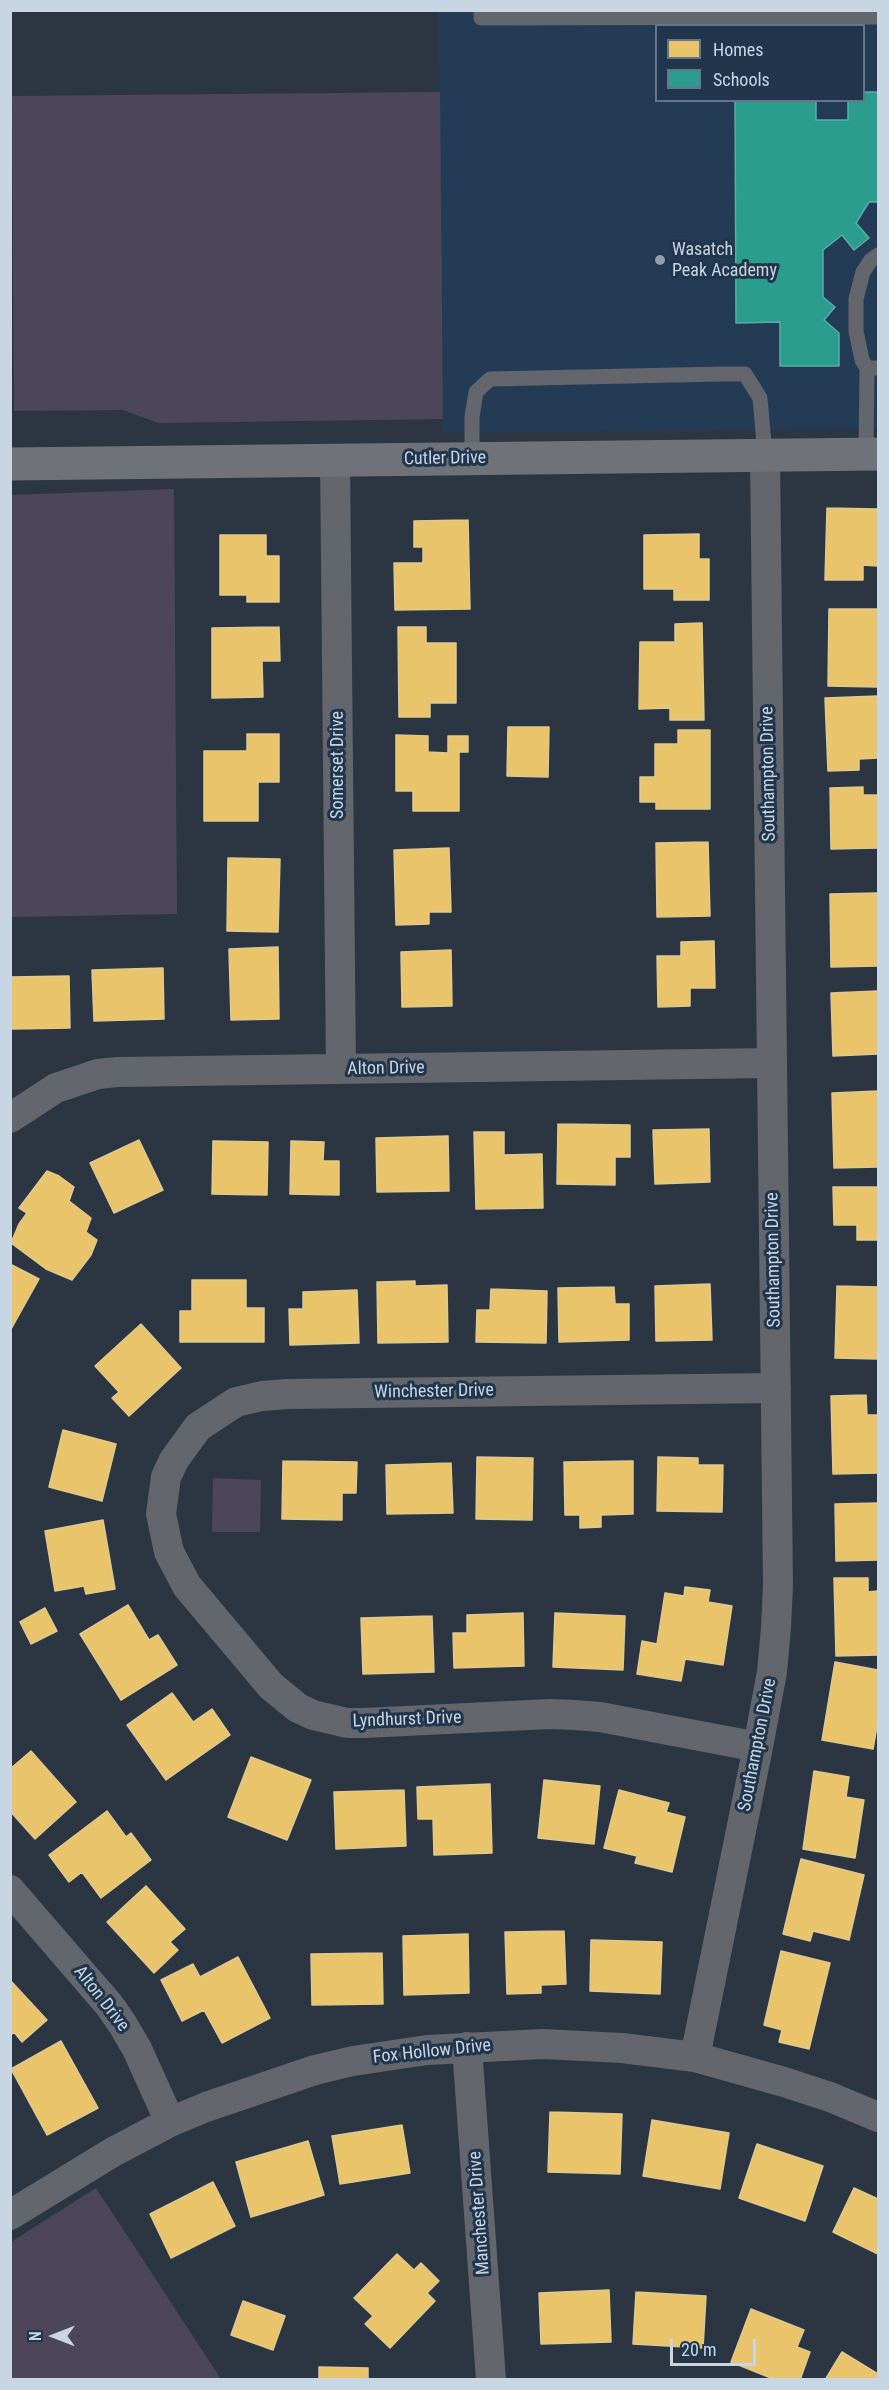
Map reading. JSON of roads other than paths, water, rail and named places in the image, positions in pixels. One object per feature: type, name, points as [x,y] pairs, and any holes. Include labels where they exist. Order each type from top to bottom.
[{"type":"street","name":"Cutler Drive","points":[[10,464],[872,454]]},
{"type":"street","name":"Southampton Drive","points":[[695,2057],[772,1672],[778,1585],[765,455]]},
{"type":"street","name":"Somerset Drive","points":[[335,460],[341,1069]]},
{"type":"street","name":"Alton Drive","points":[[10,1118],[56,1088],[98,1074],[772,1063]]},
{"type":"street","name":"Winchester Drive","points":[[161,1514],[164,1486],[174,1460],[198,1427],[236,1402],[261,1396],[776,1388]]},
{"type":"street","name":"Lyndhurst Drive","points":[[161,1514],[169,1552],[188,1586],[271,1686],[298,1708],[313,1715],[347,1723],[364,1723],[550,1714],[575,1715],[600,1717],[758,1747]]},
{"type":"street","name":"Alton Drive","points":[[10,1890],[110,2006],[137,2049],[170,2122]]},
{"type":"street","name":"Fox Hollow Drive","points":[[10,2216],[114,2152],[170,2122],[242,2093],[315,2070],[389,2055],[514,2044],[583,2045],[695,2057],[830,2097],[879,2117]]},
{"type":"street","name":"Manchester Drive","points":[[467,2047],[491,2379]]},
{"type":"lane","points":[[481,10],[481,18],[756,14],[879,17]]},
{"type":"lane","points":[[872,454],[873,368],[862,360],[856,331],[856,299],[863,272],[871,260],[879,255]]},
{"type":"lane","points":[[472,459],[472,417],[476,392],[490,379],[721,374],[745,374],[760,398],[765,455]]},
{"type":"place","name":"Wasatch Peak Academy","points":[[660,260]]}]
